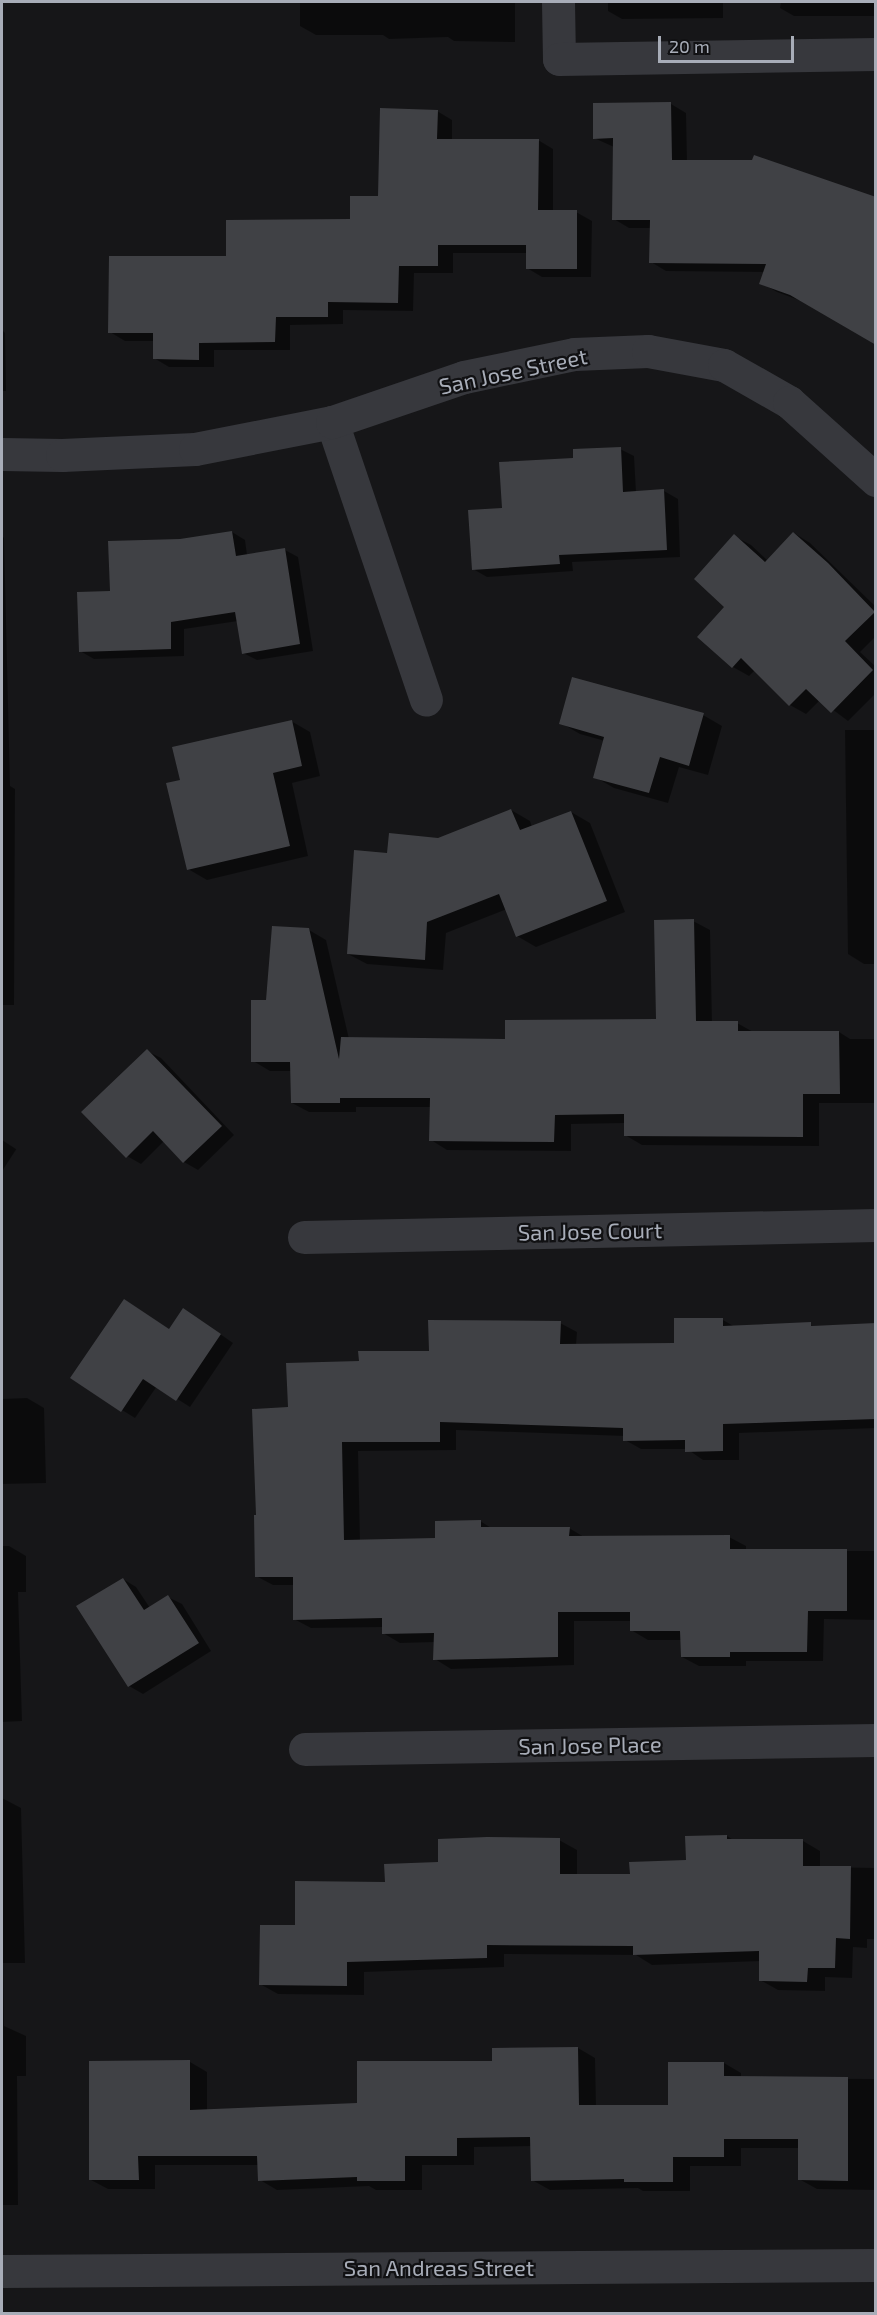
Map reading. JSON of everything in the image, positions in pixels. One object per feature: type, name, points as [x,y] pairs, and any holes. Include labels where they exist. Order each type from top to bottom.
[{"type":"street","points":[[558,2],[559,59],[876,54]]},
{"type":"street","name":"San Jose Street","points":[[2,454],[62,455],[195,448],[332,422],[464,377],[574,354],[648,351],[724,365],[789,402],[876,480]]},
{"type":"street","points":[[332,422],[426,699]]},
{"type":"street","name":"San Jose Court","points":[[304,1237],[876,1225]]},
{"type":"street","name":"San Jose Place","points":[[305,1749],[876,1740]]},
{"type":"street","name":"San Andreas Street","points":[[2,2271],[876,2265]]},
{"type":"building","points":[[671,102],[672,160],[752,160],[754,155],[876,197],[876,345],[790,295],[759,284],[766,264],[649,263],[650,220],[612,220],[613,138],[593,139],[593,103]]},
{"type":"building","points":[[380,108],[438,110],[437,139],[539,139],[538,210],[577,210],[577,269],[526,269],[526,245],[438,245],[438,266],[399,266],[398,303],[328,302],[328,317],[276,317],[275,342],[199,343],[199,360],[153,359],[153,333],[108,333],[109,256],[226,256],[226,220],[350,219],[350,196],[378,196]]},
{"type":"building","points":[[621,447],[623,492],[664,489],[667,550],[559,555],[560,564],[472,570],[468,510],[502,508],[499,462],[573,458],[573,449]]},
{"type":"building","points":[[232,531],[236,556],[285,548],[300,644],[242,654],[235,612],[171,622],[171,649],[79,652],[77,592],[110,591],[108,541],[180,539]]},
{"type":"building","points":[[793,532],[828,563],[875,612],[845,641],[873,670],[831,713],[806,689],[789,706],[741,658],[732,668],[697,637],[724,607],[694,579],[734,534],[765,562]]},
{"type":"building","points":[[572,677],[704,713],[689,766],[660,757],[649,793],[593,778],[604,737],[559,724]]},
{"type":"building","points":[[292,720],[302,766],[273,773],[290,846],[187,870],[166,783],[180,780],[172,747]]},
{"type":"building","points":[[511,809],[520,830],[571,811],[607,901],[516,937],[499,894],[427,922],[425,960],[347,954],[354,850],[387,853],[389,833],[438,838]]},
{"type":"building","points":[[694,919],[696,1021],[738,1021],[738,1031],[839,1031],[840,1094],[803,1094],[803,1137],[624,1136],[624,1114],[555,1115],[554,1142],[429,1141],[430,1098],[340,1098],[340,1103],[291,1103],[290,1062],[251,1062],[251,1000],[266,1000],[272,926],[309,928],[339,1059],[341,1037],[505,1039],[505,1020],[656,1019],[654,920]]},
{"type":"building","points":[[147,1049],[222,1126],[183,1163],[153,1131],[126,1158],[81,1112]]},
{"type":"building","points":[[124,1299],[169,1329],[183,1308],[221,1334],[176,1401],[143,1379],[121,1412],[70,1378]]},
{"type":"building","points":[[674,1318],[723,1318],[723,1326],[811,1322],[811,1326],[876,1323],[876,1419],[723,1424],[723,1451],[685,1452],[685,1440],[623,1441],[623,1428],[440,1422],[440,1442],[342,1442],[344,1540],[435,1538],[435,1521],[481,1520],[481,1527],[570,1527],[569,1536],[730,1535],[730,1549],[847,1549],[847,1611],[808,1611],[807,1652],[730,1652],[730,1657],[681,1657],[680,1631],[630,1631],[630,1612],[558,1612],[558,1657],[433,1660],[434,1633],[382,1634],[382,1618],[293,1620],[293,1577],[255,1577],[254,1515],[256,1515],[252,1409],[288,1407],[286,1363],[359,1361],[358,1351],[429,1351],[428,1320],[561,1321],[560,1344],[674,1343]]},
{"type":"building","points":[[123,1578],[144,1610],[168,1595],[199,1643],[128,1687],[76,1606]]},
{"type":"building","points":[[727,1835],[727,1839],[803,1839],[803,1866],[851,1866],[850,1939],[836,1938],[835,1968],[808,1968],[807,1982],[759,1981],[759,1951],[633,1955],[633,1946],[487,1945],[487,1958],[347,1962],[347,1986],[259,1985],[260,1925],[295,1925],[295,1881],[385,1882],[384,1864],[438,1862],[438,1839],[487,1837],[560,1838],[560,1874],[630,1874],[629,1862],[686,1860],[685,1836]]},
{"type":"building","points":[[578,2047],[579,2105],[668,2105],[668,2062],[724,2062],[724,2076],[848,2077],[848,2181],[798,2180],[798,2139],[724,2139],[724,2157],[673,2157],[673,2182],[624,2182],[624,2179],[531,2181],[530,2137],[457,2138],[457,2156],[405,2156],[405,2181],[357,2181],[357,2177],[258,2181],[257,2156],[138,2156],[139,2180],[89,2180],[89,2061],[190,2060],[190,2110],[357,2103],[357,2061],[492,2061],[492,2048]]}]
